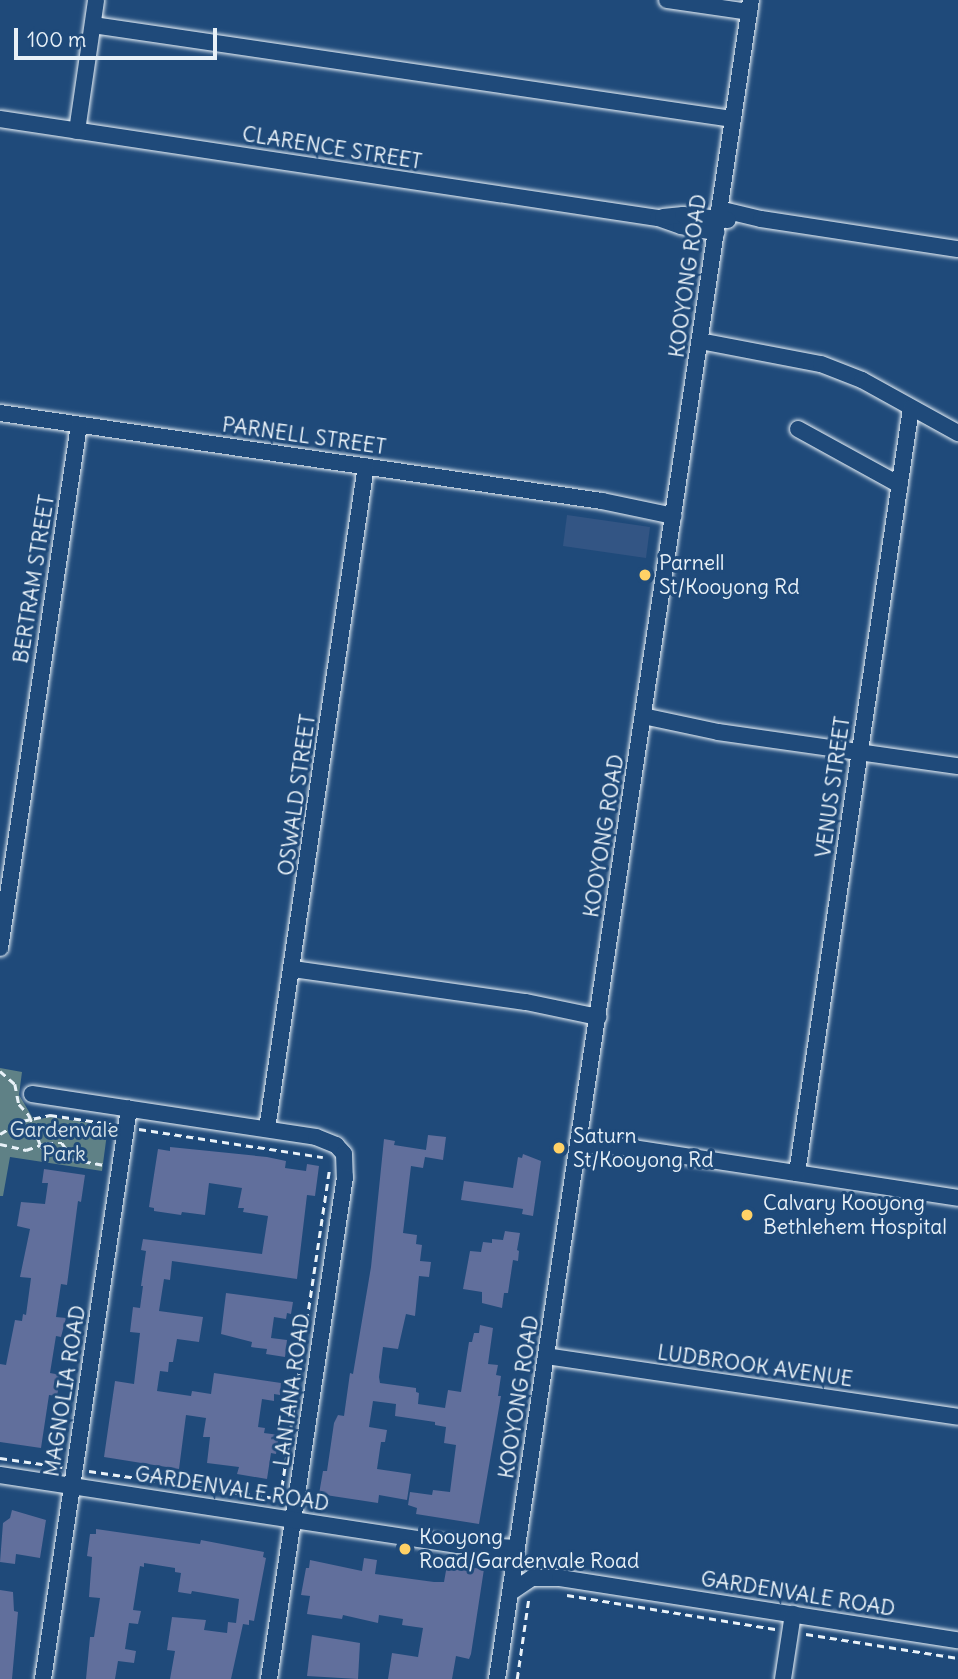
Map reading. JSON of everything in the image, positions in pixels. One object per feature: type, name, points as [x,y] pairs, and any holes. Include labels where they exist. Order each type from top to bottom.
[{"type":"street","points":[[77,131],[96,0]]},
{"type":"street","points":[[667,0],[750,6]]},
{"type":"street","name":"KOOYONG ROAD","points":[[497,1679],[750,6]]},
{"type":"street","points":[[93,24],[733,119]]},
{"type":"street","name":"CLARENCE STREET","points":[[0,119],[657,218],[683,215],[718,220],[761,219],[958,249]]},
{"type":"street","points":[[700,341],[821,364],[862,380],[958,433]]},
{"type":"street","name":"VENUS STREET","points":[[797,1173],[911,408]]},
{"type":"street","name":"PARNELL STREET","points":[[0,413],[674,511]]},
{"type":"street","name":"BERTRAM STREET","points":[[0,948],[79,425]]},
{"type":"street","points":[[798,429],[900,485]]},
{"type":"street","name":"OSWALD STREET","points":[[267,1129],[366,466]]},
{"type":"street","points":[[642,722],[958,766]]},
{"type":"street","points":[[293,969],[599,1012]]},
{"type":"street","points":[[32,1094],[328,1140],[336,1154]]},
{"type":"street","name":"MAGNOLIA ROAD","points":[[43,1679],[129,1108]]},
{"type":"street","points":[[580,1140],[958,1198]]},
{"type":"street","name":"LANTANA ROAD","points":[[269,1679],[345,1177],[345,1160],[336,1154]]},
{"type":"street","name":"LUDBROOK AVENUE","points":[[546,1356],[958,1417]]},
{"type":"street","name":"GARDENVALE ROAD","points":[[0,1475],[516,1554]]},
{"type":"street","name":"GARDENVALE ROAD","points":[[511,1592],[532,1578],[559,1578],[958,1640]]},
{"type":"street","points":[[783,1679],[793,1614]]},
{"type":"path","points":[[0,1071],[15,1084],[19,1104],[30,1119],[41,1147],[70,1160],[104,1165]]},
{"type":"path","points":[[0,1134],[30,1119],[50,1115],[118,1125]]},
{"type":"path","points":[[136,1128],[336,1154]]},
{"type":"path","points":[[0,1144],[26,1150],[54,1141],[62,1143],[70,1154],[70,1160]]},
{"type":"path","points":[[0,1458],[280,1499],[329,1171]]},
{"type":"path","points":[[517,1679],[530,1589]]},
{"type":"path","points":[[566,1595],[958,1658]]},
{"type":"shaded area","points":[[567,515],[650,527],[646,558],[563,546]]},
{"type":"green space","name":"Gardenvale Park","points":[[0,1068],[22,1072],[19,1095],[34,1120],[50,1117],[108,1126],[102,1171],[10,1157],[3,1196],[0,1196]]},
{"type":"building","points":[[428,1135],[446,1137],[443,1160],[425,1157],[423,1168],[411,1166],[403,1233],[417,1235],[416,1244],[422,1245],[420,1261],[431,1262],[429,1277],[419,1276],[415,1316],[406,1314],[398,1349],[383,1347],[379,1377],[380,1383],[416,1388],[419,1393],[418,1404],[445,1408],[448,1390],[461,1392],[469,1342],[472,1342],[474,1333],[479,1333],[480,1325],[493,1328],[488,1364],[498,1365],[496,1375],[501,1376],[498,1396],[501,1396],[479,1524],[416,1514],[417,1508],[408,1505],[410,1492],[432,1495],[433,1490],[450,1492],[456,1445],[444,1443],[446,1427],[435,1425],[435,1422],[395,1416],[396,1404],[373,1401],[369,1427],[387,1430],[385,1442],[381,1442],[377,1469],[411,1474],[407,1500],[379,1495],[378,1503],[319,1494],[323,1471],[327,1471],[334,1423],[338,1415],[344,1416],[350,1373],[353,1374],[371,1267],[384,1139],[395,1141],[394,1145],[426,1150]]},
{"type":"building","points":[[170,1147],[267,1157],[286,1161],[285,1168],[306,1171],[307,1164],[319,1166],[315,1196],[307,1195],[297,1279],[172,1261],[170,1280],[164,1279],[159,1311],[203,1317],[199,1342],[177,1339],[173,1362],[169,1362],[168,1372],[160,1371],[157,1391],[191,1396],[192,1391],[211,1394],[214,1373],[281,1383],[280,1395],[274,1394],[274,1401],[262,1399],[258,1427],[265,1428],[264,1433],[279,1435],[276,1454],[271,1453],[267,1479],[237,1474],[239,1467],[207,1463],[210,1437],[203,1437],[206,1418],[186,1415],[179,1469],[104,1457],[115,1381],[134,1384],[140,1333],[130,1332],[133,1307],[140,1308],[146,1251],[141,1250],[143,1239],[262,1254],[268,1216],[243,1212],[244,1208],[238,1208],[242,1188],[209,1183],[205,1215],[182,1212],[181,1215],[154,1211],[154,1208],[149,1207],[158,1149],[170,1151]]},
{"type":"building","points":[[523,1154],[541,1161],[533,1216],[522,1214],[523,1209],[461,1200],[464,1181],[513,1188],[518,1157],[522,1158]]},
{"type":"building","points":[[44,1169],[85,1175],[81,1202],[78,1201],[67,1285],[61,1284],[56,1317],[66,1318],[61,1337],[56,1336],[50,1373],[61,1375],[57,1396],[49,1395],[41,1448],[0,1442],[0,1364],[6,1365],[15,1320],[22,1321],[23,1314],[26,1315],[31,1278],[20,1277],[30,1229],[17,1226],[21,1202],[45,1204],[48,1183],[42,1183]]},
{"type":"building","points":[[505,1231],[520,1233],[518,1261],[513,1260],[508,1293],[504,1293],[502,1308],[482,1303],[482,1292],[463,1289],[470,1251],[481,1252],[483,1242],[492,1243],[492,1239],[503,1240]]},
{"type":"building","points":[[226,1293],[293,1302],[291,1314],[287,1313],[286,1319],[274,1317],[271,1338],[287,1340],[285,1357],[266,1354],[267,1349],[251,1347],[252,1342],[221,1334]]},
{"type":"building","points":[[12,1510],[46,1520],[40,1558],[16,1554],[15,1564],[0,1562],[3,1523],[10,1518]]},
{"type":"building","points":[[96,1529],[200,1544],[201,1540],[264,1552],[263,1557],[266,1558],[254,1621],[249,1620],[249,1625],[243,1624],[231,1679],[170,1679],[175,1651],[167,1650],[172,1617],[206,1620],[204,1630],[227,1633],[228,1622],[236,1623],[239,1599],[192,1591],[191,1594],[178,1592],[181,1573],[175,1572],[175,1568],[144,1563],[144,1567],[140,1566],[133,1610],[141,1611],[138,1624],[129,1623],[125,1649],[136,1651],[134,1663],[118,1661],[115,1679],[86,1679],[90,1637],[94,1637],[100,1598],[89,1597],[92,1557],[87,1556],[90,1534],[96,1534]]},
{"type":"building","points":[[364,1558],[377,1560],[375,1574],[434,1582],[444,1582],[447,1565],[484,1569],[471,1654],[469,1659],[456,1656],[452,1679],[388,1679],[392,1653],[418,1657],[423,1628],[402,1625],[403,1619],[379,1615],[378,1623],[343,1615],[342,1619],[307,1614],[310,1596],[301,1595],[310,1560],[362,1571]]},
{"type":"building","points":[[0,1590],[13,1592],[14,1611],[18,1612],[12,1679],[0,1679]]},
{"type":"building","points":[[312,1635],[360,1643],[358,1679],[307,1676]]},
{"type":"place","name":"Parnell St/Kooyong Rd","points":[[645,575]]},
{"type":"place","name":"Saturn St/Kooyong Rd","points":[[559,1148]]},
{"type":"place","name":"Calvary Kooyong Bethlehem Hospital","points":[[747,1215]]},
{"type":"place","name":"Kooyong Road/Gardenvale Road","points":[[405,1549]]}]
